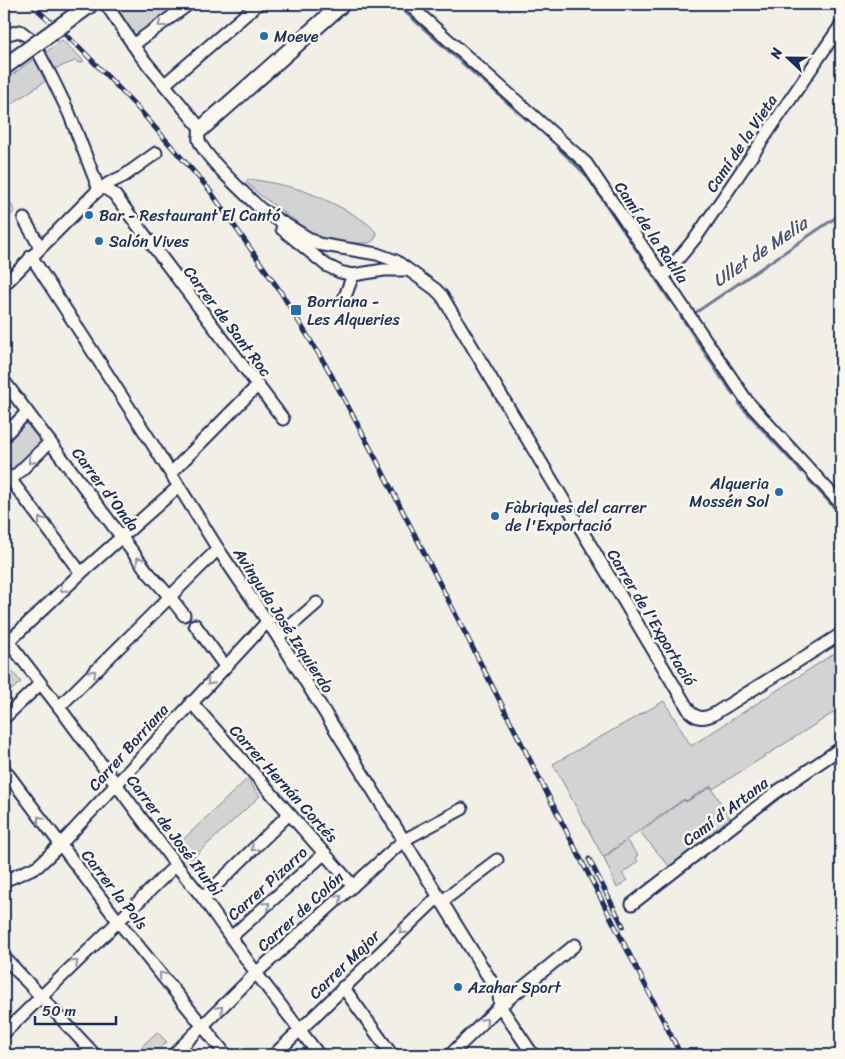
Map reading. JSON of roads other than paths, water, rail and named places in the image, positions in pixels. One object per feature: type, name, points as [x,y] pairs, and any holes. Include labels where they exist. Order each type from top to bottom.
[{"type":"street","points":[[4,67],[91,4]]},
{"type":"street","points":[[106,4],[144,60],[201,129]]},
{"type":"street","points":[[133,44],[189,4]]},
{"type":"street","points":[[165,84],[258,4]]},
{"type":"street","points":[[342,4],[201,129],[198,135],[202,146],[245,195],[326,265],[340,272],[357,275],[401,268]]},
{"type":"street","name":"Camí de la Ratlla","points":[[408,4],[586,163],[747,401],[841,504]]},
{"type":"street","name":"Camí de la Vieta","points":[[663,276],[697,236],[841,25]]},
{"type":"street","name":"Carrer de Sant Roc","points":[[4,35],[20,31],[32,40],[69,113],[98,187],[114,194],[283,419]]},
{"type":"street","points":[[4,285],[83,204],[102,188],[124,176],[156,153]]},
{"type":"street","points":[[262,210],[310,240],[334,248],[387,257],[401,268]]},
{"type":"street","points":[[24,219],[40,247]]},
{"type":"street","points":[[326,265],[328,257],[334,248]]},
{"type":"street","points":[[344,299],[357,275],[367,270],[370,264],[370,258],[367,253]]},
{"type":"street","name":"Avinguda José Izquierdo","points":[[31,256],[218,549],[278,637],[439,900],[499,994],[500,1006],[533,1055]]},
{"type":"street","name":"Carrer de l'Exportació","points":[[401,268],[435,289],[447,303],[694,716],[704,718],[714,714],[841,634]]},
{"type":"street","name":"Carrer d'Onda","points":[[4,381],[147,570],[184,615]]},
{"type":"street","points":[[171,473],[257,386]]},
{"type":"street","points":[[4,436],[28,412]]},
{"type":"street","points":[[50,442],[7,475],[81,573]]},
{"type":"street","points":[[5,641],[178,487]]},
{"type":"street","points":[[59,707],[218,549]]},
{"type":"street","points":[[278,637],[317,604]]},
{"type":"street","name":"Carrer Borriana","points":[[4,882],[38,866],[60,845],[191,702],[268,622]]},
{"type":"street","points":[[195,625],[225,666]]},
{"type":"street","name":"Carrer de José Iturbi","points":[[5,641],[59,707],[319,1055]]},
{"type":"street","points":[[4,718],[40,684]]},
{"type":"street","name":"Carrer Hernán Cortés","points":[[191,702],[353,886]]},
{"type":"street","name":"Camí d'Artana","points":[[632,904],[775,793],[841,748]]},
{"type":"street","name":"Carrer la Pols","points":[[4,770],[118,921],[226,1055]]},
{"type":"street","name":"Carrer de Colón","points":[[173,1055],[256,972],[404,840],[462,809]]},
{"type":"street","points":[[203,898],[290,814]]},
{"type":"street","name":"Carrer Pizarro","points":[[231,937],[325,853]]},
{"type":"street","name":"Carrer Major","points":[[274,1055],[343,988],[439,900],[497,860]]},
{"type":"street","points":[[4,1033],[176,865]]},
{"type":"street","points":[[450,1055],[500,1006],[575,945]]},
{"type":"street","points":[[4,957],[95,1055]]},
{"type":"street","points":[[343,988],[392,1055]]},
{"type":"waterway","points":[[396,4],[480,79]]},
{"type":"waterway","points":[[481,79],[527,120]]},
{"type":"waterway","points":[[558,148],[586,175],[637,251]]},
{"type":"waterway","name":"Ullet de Melia","points":[[695,313],[841,214]]},
{"type":"waterway","points":[[640,255],[670,301]]},
{"type":"waterway","points":[[680,315],[722,379]]},
{"type":"waterway","points":[[724,380],[733,395]]},
{"type":"waterway","points":[[739,404],[757,423]]},
{"type":"waterway","points":[[758,425],[802,472]]},
{"type":"waterway","points":[[809,480],[841,515]]},
{"type":"railway","points":[[31,4],[81,49],[136,106],[208,188],[280,291],[328,369],[376,459],[681,1055]]},
{"type":"railway","points":[[589,859],[623,926]]},
{"type":"place","name":"Moeve","points":[[264,36]]},
{"type":"place","name":"Bar - Restaurant El Cantó","points":[[89,215]]},
{"type":"place","name":"Salón Vives","points":[[99,241]]},
{"type":"place","name":"Borriana - Les Alqueries","points":[[296,310]]},
{"type":"place","name":"Alqueria Mossén Sol","points":[[779,492]]},
{"type":"place","name":"Fàbriques del carrer de l'Exportació","points":[[495,516]]},
{"type":"place","name":"Azahar Sport","points":[[458,987]]}]
